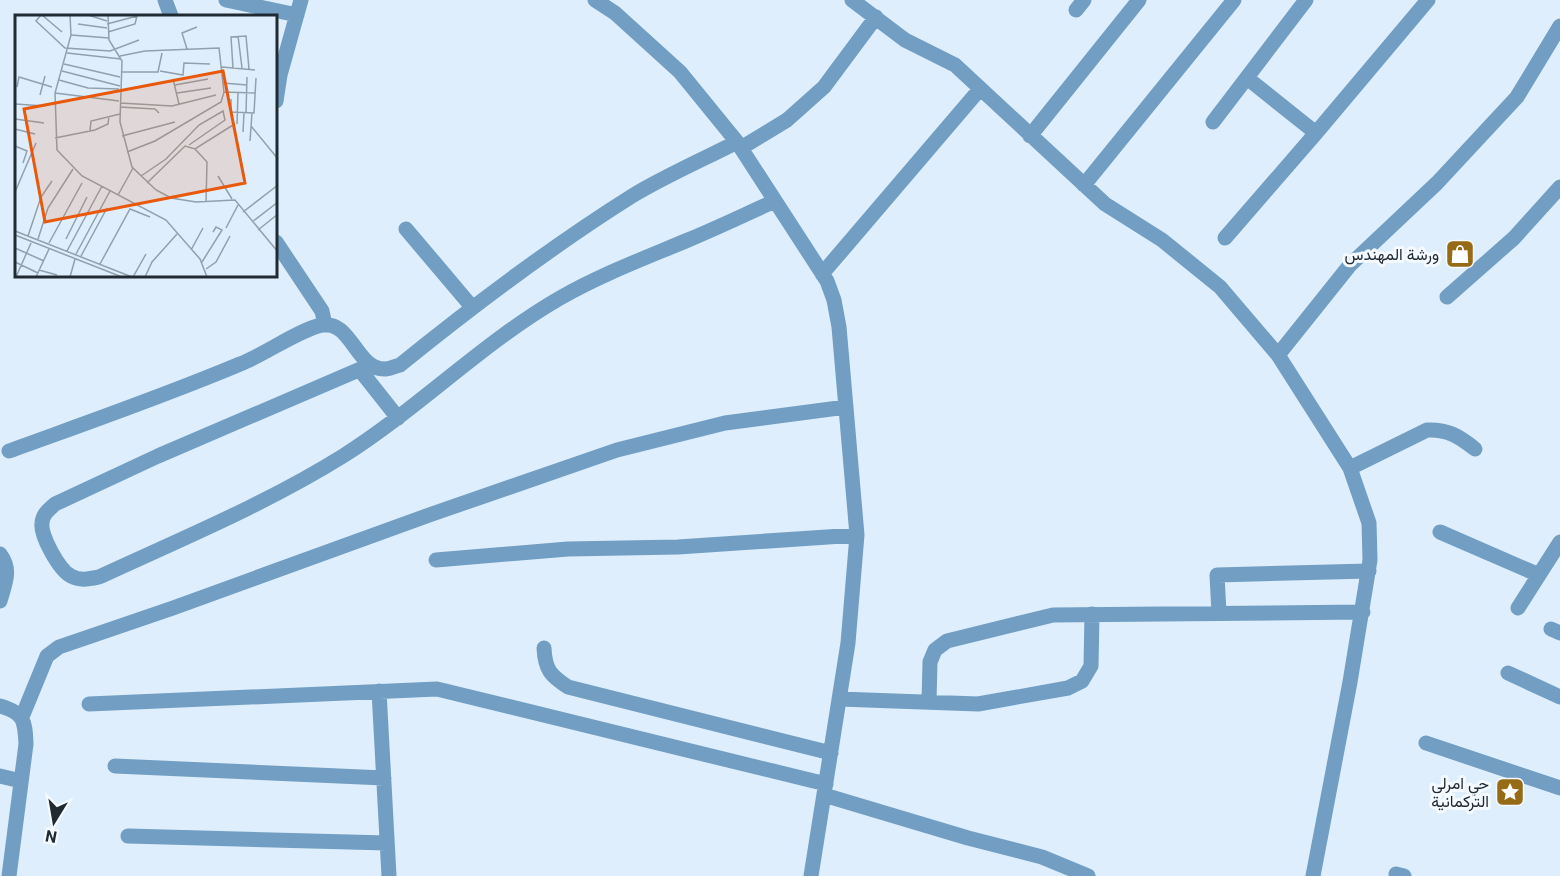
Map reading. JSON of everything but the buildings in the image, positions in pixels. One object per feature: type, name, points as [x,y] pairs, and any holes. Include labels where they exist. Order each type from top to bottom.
[{"type":"street","points":[[165,0],[171,15]]},
{"type":"street","points":[[226,0],[297,15]]},
{"type":"street","points":[[278,88],[301,0]]},
{"type":"street","points":[[595,0],[615,12],[680,72],[739,145],[822,274],[834,300],[839,327],[857,535],[848,643],[811,876]]},
{"type":"street","points":[[852,0],[905,40],[955,65],[1105,204],[1162,240],[1220,287],[1278,355],[1350,468],[1369,523],[1370,560],[1363,612],[1313,876]]},
{"type":"street","points":[[1030,136],[1139,0]]},
{"type":"street","points":[[1084,185],[1234,0]]},
{"type":"street","points":[[1213,122],[1306,0]]},
{"type":"street","points":[[1225,238],[1428,0]]},
{"type":"street","points":[[775,201],[619,268],[560,297],[502,334],[398,418],[342,456],[260,501],[99,577],[84,579],[72,577],[62,570],[42,533],[41,524],[45,513],[55,504],[158,456],[365,368],[386,369],[400,365],[472,307],[556,246],[634,195],[787,120],[824,87],[876,17]]},
{"type":"street","points":[[1278,355],[1350,265],[1437,183],[1517,97],[1560,26]]},
{"type":"street","points":[[1247,78],[1316,133]]},
{"type":"street","points":[[822,274],[980,89]]},
{"type":"street","points":[[1447,297],[1514,238],[1560,187]]},
{"type":"street","points":[[406,229],[472,307]]},
{"type":"street","points":[[278,245],[322,310],[325,325]]},
{"type":"street","points":[[9,452],[185,387],[256,358],[312,328],[325,325],[339,328],[398,418]]},
{"type":"street","points":[[22,717],[47,656],[59,646],[173,608],[617,450],[725,423],[846,407]]},
{"type":"street","points":[[1350,468],[1427,430],[1439,429],[1458,435],[1474,449]]},
{"type":"street","points":[[1440,532],[1539,575]]},
{"type":"street","points":[[436,560],[568,549],[678,547],[857,535]]},
{"type":"street","points":[[1518,608],[1560,542]]},
{"type":"street","points":[[0,554],[7,563],[8,574],[0,601]]},
{"type":"street","points":[[1219,613],[1217,575],[1369,571]]},
{"type":"street","points":[[929,701],[930,662],[935,650],[947,641],[1053,615],[1363,612]]},
{"type":"street","points":[[839,699],[978,704],[1068,688],[1082,681],[1091,666],[1092,614]]},
{"type":"street","points":[[544,648],[545,662],[553,677],[568,687],[831,753]]},
{"type":"street","points":[[1508,673],[1560,697]]},
{"type":"street","points":[[89,704],[437,688],[825,789],[968,838],[1042,857],[1088,876]]},
{"type":"street","points":[[378,691],[389,876]]},
{"type":"street","points":[[0,706],[13,710],[22,717],[26,730],[9,876]]},
{"type":"street","points":[[1426,743],[1560,788]]},
{"type":"street","points":[[115,766],[384,778]]},
{"type":"street","points":[[0,776],[21,781]]},
{"type":"street","points":[[128,836],[387,843]]},
{"type":"place","name":"ورشة المهندس","points":[[1460,254]]},
{"type":"place","name":"حي امرلي التركمانية","points":[[1510,792]]}]
